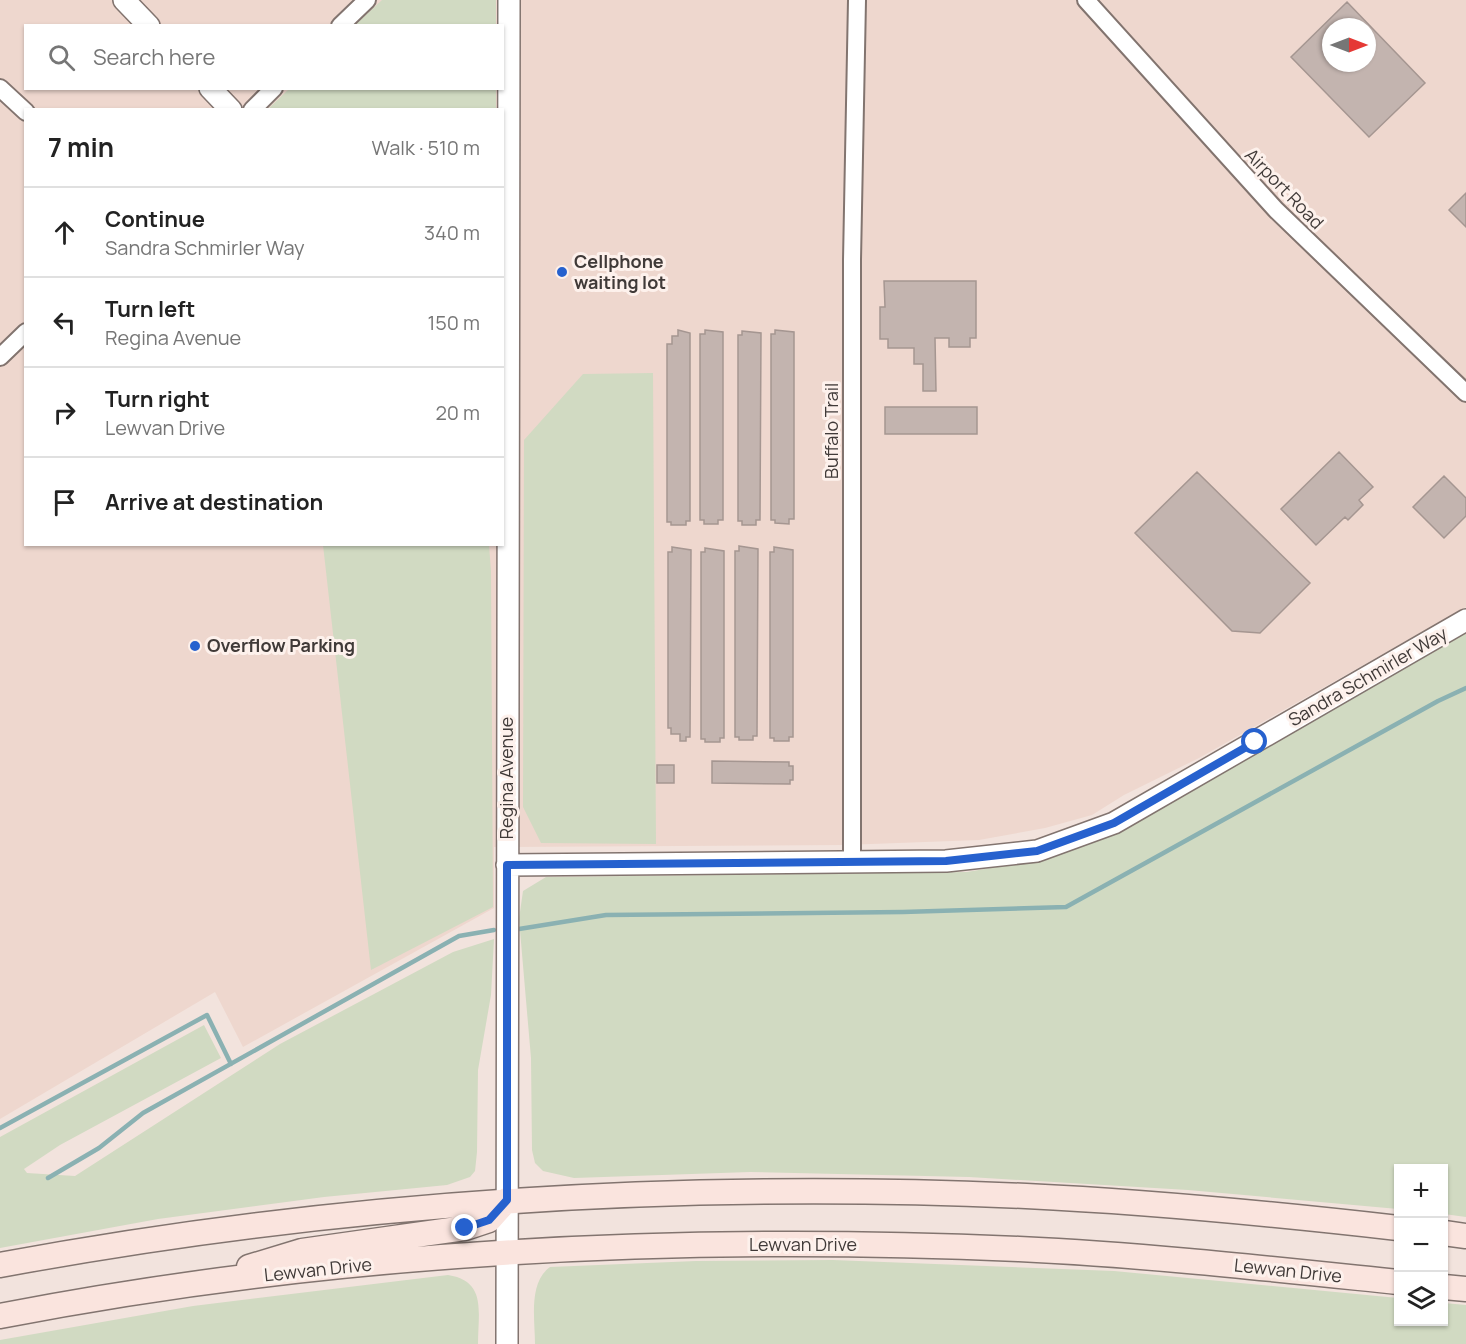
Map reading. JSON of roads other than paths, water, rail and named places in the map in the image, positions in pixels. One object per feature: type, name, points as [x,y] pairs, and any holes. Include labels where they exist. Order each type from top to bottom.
[{"type":"main road","points":[[0,1265],[214,1230],[507,1200],[820,1191],[1024,1196],[1261,1213],[1394,1228]]},
{"type":"main road","name":"Lewvan Drive","points":[[208,1282],[302,1251],[465,1228],[489,1220],[507,1200]]},
{"type":"main road","points":[[1448,1234],[1466,1236]]},
{"type":"main road","name":"Lewvan Drive","points":[[0,1316],[208,1282],[507,1252],[691,1245],[885,1245],[1010,1249],[1135,1256],[1394,1282]]},
{"type":"main road","points":[[1448,1287],[1466,1289]]},
{"type":"street","points":[[124,0],[147,24]]},
{"type":"street","points":[[342,24],[367,0]]},
{"type":"street","name":"Regina Avenue","points":[[507,1344],[506,572],[509,0]]},
{"type":"street","name":"Buffalo Trail","points":[[852,862],[852,260],[857,0]]},
{"type":"street","name":"Airport Road","points":[[1086,0],[1276,210],[1466,393]]},
{"type":"street","points":[[0,88],[24,110]]},
{"type":"street","points":[[212,90],[229,108]]},
{"type":"street","points":[[254,108],[272,90]]},
{"type":"street","points":[[0,357],[24,334]]},
{"type":"street","name":"Regina Avenue","points":[[501,546],[506,572]]},
{"type":"street","name":"Sandra Schmirler Way","points":[[507,865],[946,861],[993,858],[1037,851],[1086,834],[1147,805],[1466,620]]},
{"type":"waterway","points":[[519,929],[606,915],[903,912],[1066,907],[1438,701],[1466,688]]},
{"type":"waterway","points":[[48,1178],[99,1148],[143,1113],[459,936],[494,930]]},
{"type":"waterway","points":[[0,1128],[207,1015],[231,1064]]},
{"type":"place","name":"Cellphone waiting lot","points":[[562,272]]},
{"type":"place","name":"Overflow Parking","points":[[195,646]]}]
